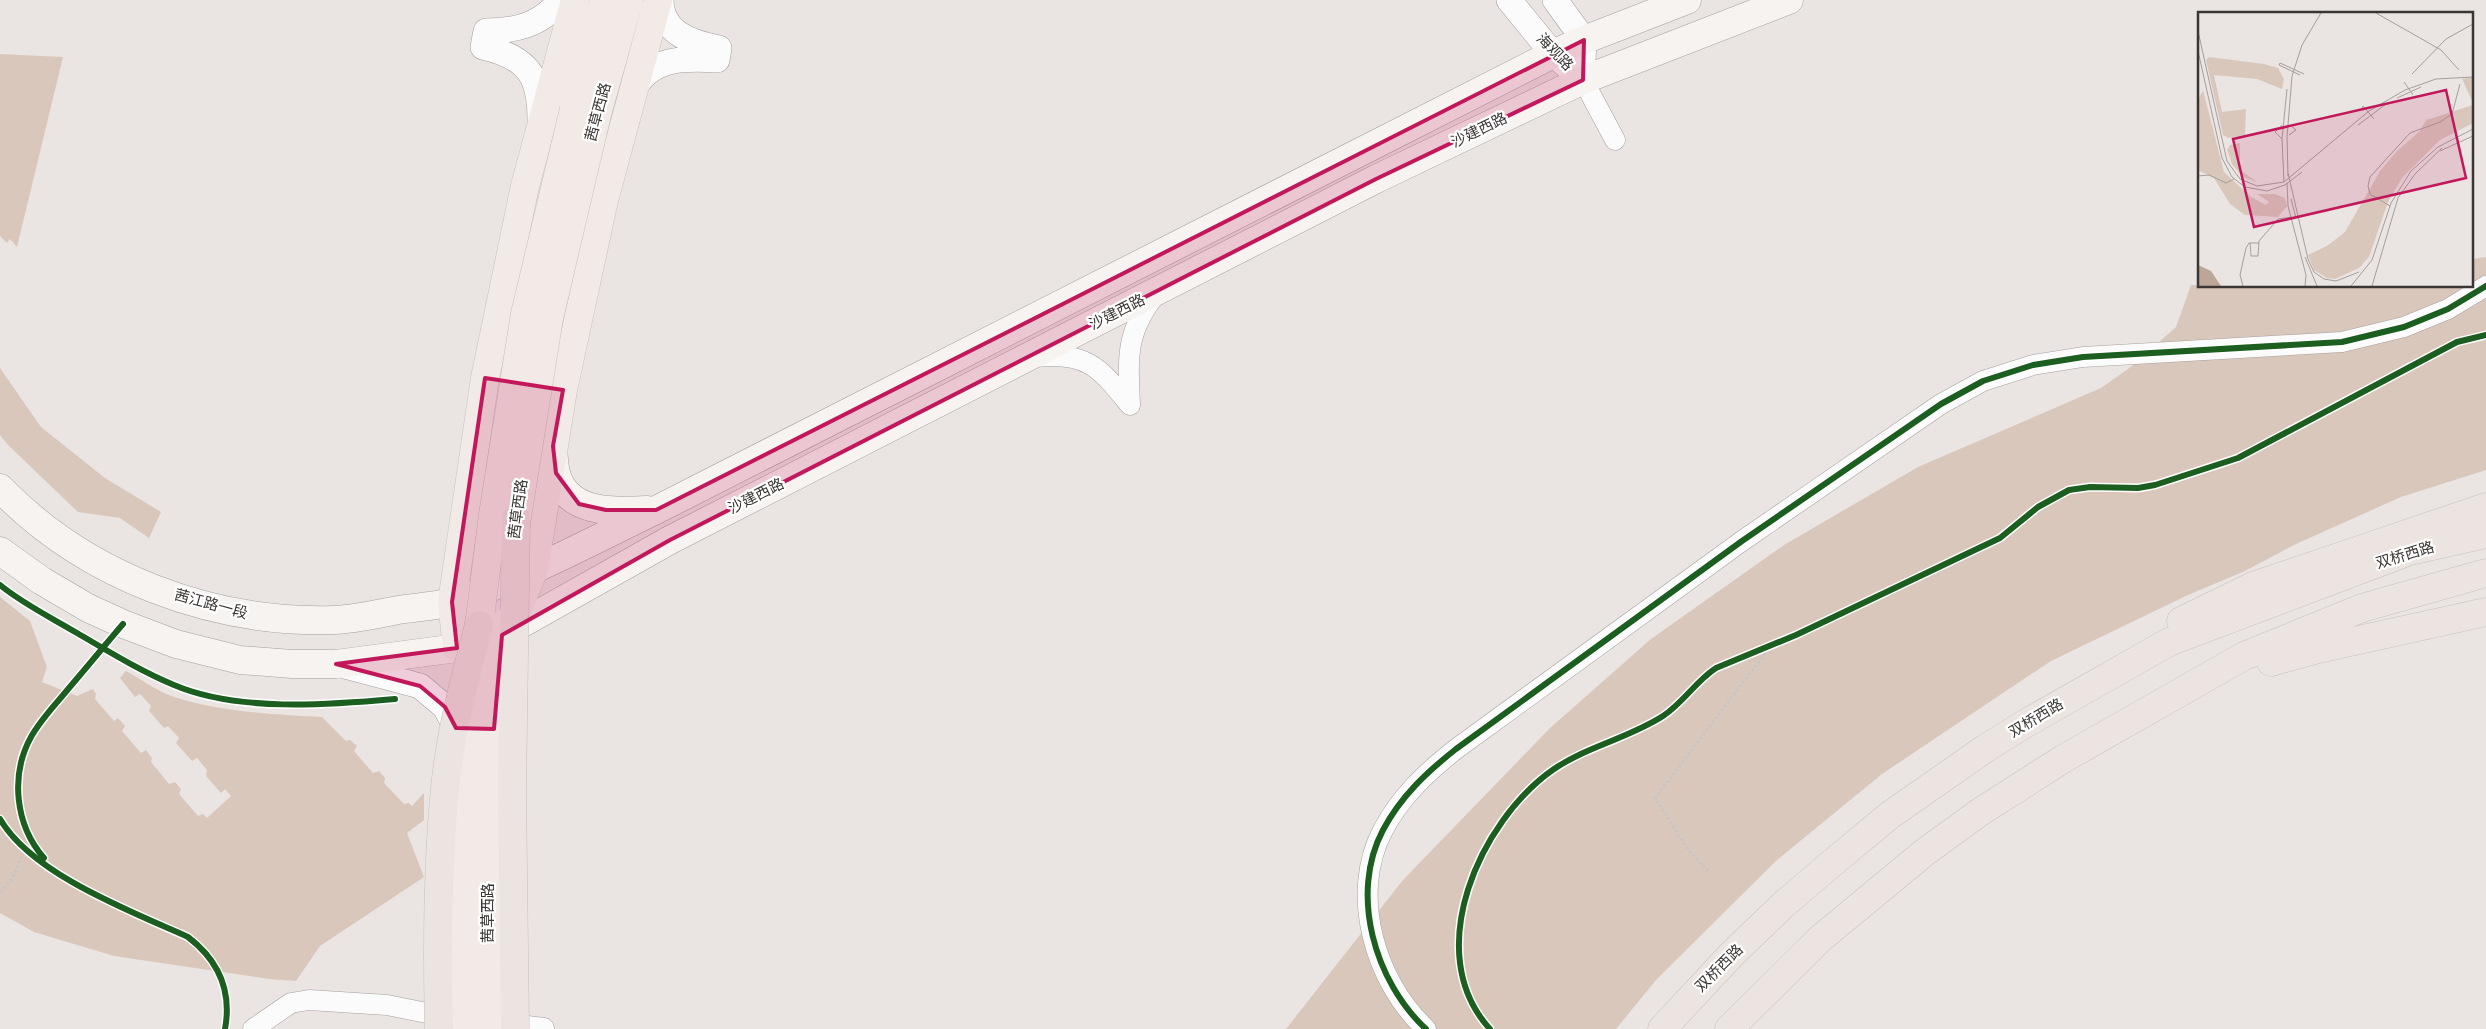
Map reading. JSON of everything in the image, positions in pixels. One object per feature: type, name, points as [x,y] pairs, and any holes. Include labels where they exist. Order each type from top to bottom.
[{"type":"highway","points":[[2074,696],[2160,632],[2204,608],[2253,586],[2486,507]]},
{"type":"highway","points":[[474,1026],[512,790],[516,518]]},
{"type":"highway","name":"双桥西路","points":[[1662,1029],[1719,968],[1783,905],[1890,815],[1986,748],[2169,642],[2249,610],[2410,551],[2486,534]]},
{"type":"highway","points":[[1729,1029],[1821,938],[1925,852],[2020,786],[2244,656],[2362,608],[2486,572]]},
{"type":"highway","points":[[2112,732],[2218,678],[2318,649],[2486,612]]},
{"type":"highway","points":[[474,1026],[438,888],[445,788],[453,732],[479,625]]},
{"type":"main road","points":[[0,551],[42,581],[88,608],[176,644],[240,660],[292,664],[336,664],[456,648],[452,602],[485,378],[522,195],[575,0]]},
{"type":"main road","name":"茜草西路","points":[[516,518],[604,0]]},
{"type":"main road","name":"茜草西路","points":[[479,625],[493,515],[525,314],[586,112],[629,0]]},
{"type":"main road","points":[[510,630],[534,569],[563,390],[604,200],[631,94],[660,0]]},
{"type":"main road","points":[[452,602],[534,569],[656,510],[1553,54],[1687,0]]},
{"type":"main road","name":"沙建西路","points":[[456,648],[510,630],[670,540],[1376,179],[1583,80],[1789,0]]},
{"type":"main road","points":[[485,378],[563,390]]},
{"type":"main road","points":[[553,446],[556,473],[561,484],[579,504],[606,510],[656,510]]},
{"type":"main road","name":"茜江路一段","points":[[0,488],[17,506],[68,545],[110,570],[204,605],[247,615],[335,620],[452,602]]},
{"type":"street","points":[[540,126],[538,86],[532,75],[523,64],[510,55],[483,47],[486,30],[517,29],[530,24],[544,17],[560,0]]},
{"type":"street","points":[[631,94],[638,82],[654,67],[664,62],[688,58],[717,60],[719,48],[691,42],[679,35],[669,25],[660,0]]},
{"type":"street","name":"海观路","points":[[1509,0],[1553,54],[1583,80]]},
{"type":"street","name":"海观路","points":[[1554,0],[1584,40],[1583,80]]},
{"type":"street","points":[[1583,80],[1615,140]]},
{"type":"street","points":[[1426,1029],[1394,992],[1380,963],[1371,930],[1368,895],[1371,865],[1382,831],[1402,799],[1425,774],[1456,749],[1742,541],[1941,404],[1983,380],[2033,365],[2083,357],[2342,342],[2404,327],[2448,309],[2486,286]]},
{"type":"street","points":[[1025,358],[1054,355],[1075,357],[1093,365],[1105,374],[1130,405],[1129,354],[1132,335],[1145,308],[1159,290]]},
{"type":"street","points":[[474,1026],[510,630]]},
{"type":"street","points":[[456,648],[456,728],[474,1026]]},
{"type":"street","points":[[336,664],[393,677],[420,686],[445,707],[456,728]]},
{"type":"street","points":[[456,728],[502,729]]},
{"type":"street","points":[[254,1029],[291,1003],[309,1000],[387,1005],[474,1026],[544,1028]]},
{"type":"path","points":[[1761,650],[1779,643]]},
{"type":"path","points":[[1708,871],[1689,851],[1655,798],[1770,647]]},
{"type":"path","points":[[0,892],[12,879],[25,849]]},
{"type":"highlighted area","points":[[1584,40],[1583,80],[1376,179],[670,540],[502,635],[494,729],[456,728],[445,707],[420,686],[336,664],[457,648],[452,602],[485,378],[563,390],[553,446],[556,473],[579,504],[606,510],[656,510]]},
{"type":"shaded area","points":[[0,54],[63,57],[17,247],[10,239],[7,243],[0,236]]},
{"type":"shaded area","points":[[2486,257],[2486,470],[2401,497],[2296,544],[2245,571],[2188,595],[2051,661],[1882,774],[1777,860],[1656,980],[1616,1029],[1286,1029],[1403,880],[1550,728],[1651,639],[1784,545],[1918,467],[2101,388],[2132,366],[2176,327],[2191,285],[2198,285],[2198,288],[2474,288],[2474,259]]},
{"type":"shaded area","points":[[0,368],[41,427],[105,478],[161,512],[149,538],[120,518],[78,512],[8,445],[0,435]]},
{"type":"shaded area","points":[[0,597],[30,621],[47,667],[42,682],[77,696],[93,689],[96,694],[95,699],[114,721],[118,718],[125,726],[122,731],[141,753],[146,750],[152,758],[151,762],[169,784],[175,782],[181,789],[179,794],[198,816],[203,814],[207,818],[231,796],[225,789],[221,793],[206,776],[207,770],[197,758],[192,761],[176,743],[179,738],[168,726],[164,728],[149,711],[151,706],[140,694],[135,697],[120,678],[126,671],[156,689],[183,700],[222,708],[322,717],[346,741],[350,740],[357,746],[354,751],[373,773],[379,771],[385,778],[384,783],[404,804],[409,803],[412,806],[424,793],[424,820],[407,833],[424,877],[320,946],[296,981],[269,979],[114,956],[34,932],[0,913]]},
{"type":"cycle path","points":[[1426,1029],[1408,1010],[1393,987],[1381,962],[1373,936],[1368,909],[1368,881],[1373,855],[1390,818],[1415,785],[1456,749],[1742,541],[1941,404],[1983,381],[2033,365],[2083,357],[2342,342],[2404,327],[2448,309],[2486,286]]},
{"type":"cycle path","points":[[1490,1029],[1470,998],[1460,963],[1460,927],[1468,890],[1483,854],[1503,820],[1527,792],[1554,769],[1581,754],[1650,724],[1663,716],[1716,668],[1796,635],[2000,538],[2038,507],[2069,490],[2090,487],[2138,488],[2155,485],[2238,458],[2457,342],[2486,335]]},
{"type":"cycle path","points":[[0,585],[28,605],[149,674],[199,694],[254,703],[283,704],[341,703],[395,699]]},
{"type":"cycle path","points":[[44,858],[34,845],[22,815],[18,783],[24,752],[35,730],[44,718],[123,624]]},
{"type":"cycle path","points":[[0,819],[15,839],[58,874],[111,903],[188,937],[198,946],[215,966],[224,989],[227,1015],[225,1029]]}]
